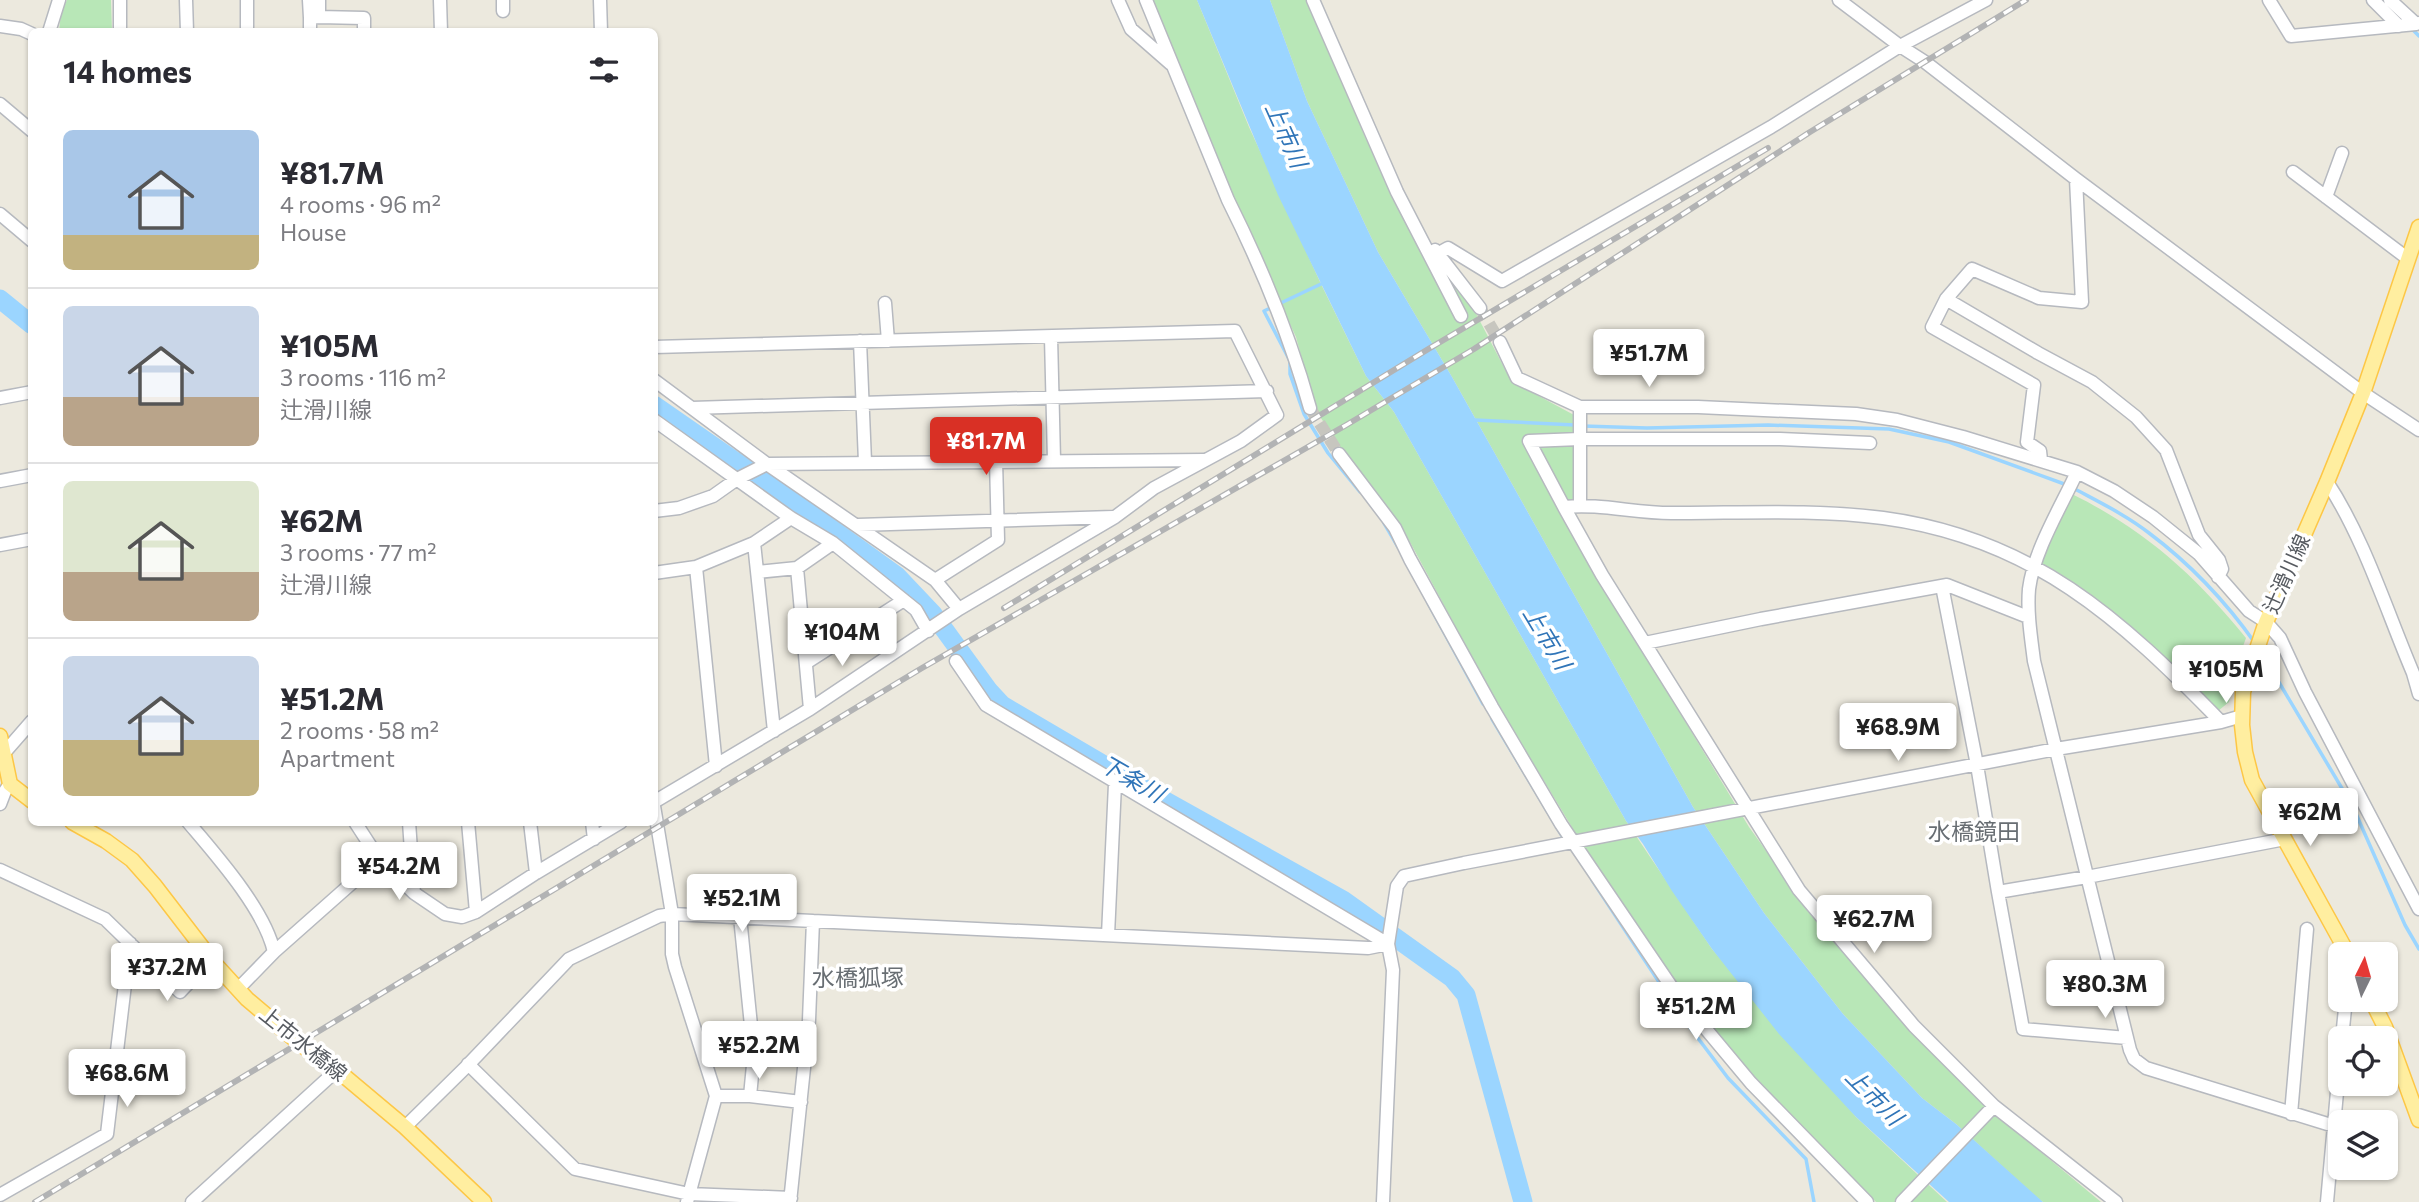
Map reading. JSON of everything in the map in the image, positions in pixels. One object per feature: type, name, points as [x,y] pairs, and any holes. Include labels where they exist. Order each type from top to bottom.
[{"type":"main road","name":"辻滑川線","points":[[2341,942],[2252,780],[2245,752],[2243,692],[2265,625],[2363,393],[2419,227]]},
{"type":"main road","points":[[0,736],[4,753],[4,792],[28,800]]},
{"type":"main road","name":"上市水橋線","points":[[79,826],[132,860],[238,989],[299,1043],[337,1070],[405,1127],[484,1202]]},
{"type":"main road","points":[[2377,1012],[2400,1064],[2419,1120]]},
{"type":"street","points":[[51,28],[59,0]]},
{"type":"street","points":[[120,0],[120,28]]},
{"type":"street","points":[[186,0],[187,28]]},
{"type":"street","points":[[247,0],[247,28]]},
{"type":"street","points":[[309,0],[314,18]]},
{"type":"street","points":[[311,28],[319,0]]},
{"type":"street","points":[[440,0],[441,28]]},
{"type":"street","points":[[600,0],[601,28]]},
{"type":"street","points":[[1118,0],[1131,29],[1174,67]]},
{"type":"street","points":[[1146,0],[1296,358],[1310,408]]},
{"type":"street","points":[[1313,0],[1364,119],[1461,316]]},
{"type":"street","points":[[1839,0],[2363,393],[2419,430]]},
{"type":"street","points":[[1439,253],[1448,248],[1502,281],[1771,127],[1900,46],[1986,0]]},
{"type":"street","points":[[2269,0],[2291,36],[2418,23]]},
{"type":"street","points":[[2373,0],[2399,26]]},
{"type":"street","points":[[2390,0],[2418,23]]},
{"type":"street","points":[[314,18],[364,18],[364,28]]},
{"type":"street","points":[[0,26],[28,32]]},
{"type":"street","points":[[0,104],[28,128]]},
{"type":"street","points":[[2326,197],[2342,153]]},
{"type":"street","points":[[2293,172],[2326,197],[2413,250]]},
{"type":"street","points":[[2040,460],[2040,451],[2027,442],[2034,385],[1931,327],[1946,299],[1972,269],[2039,298],[2082,302],[2076,179]]},
{"type":"street","points":[[0,214],[28,238]]},
{"type":"street","points":[[1419,235],[1439,253],[1480,308]]},
{"type":"street","points":[[1946,299],[2038,354],[2092,382],[2136,416],[2166,450],[2199,535],[2219,560],[2222,569],[2218,577]]},
{"type":"street","points":[[886,303],[888,341]]},
{"type":"street","points":[[658,347],[1236,331],[1278,415],[1241,441],[1154,488],[1115,517],[956,611],[810,709],[658,802]]},
{"type":"street","points":[[1051,337],[1054,460]]},
{"type":"street","points":[[860,341],[865,462]]},
{"type":"street","points":[[1500,342],[1517,378],[1580,407],[1698,407],[1856,414],[1897,420],[1964,437],[2077,472],[2114,491],[2153,517],[2199,554],[2249,611],[2280,638],[2305,692],[2419,909]]},
{"type":"street","points":[[658,383],[764,465],[858,525],[935,580],[956,611]]},
{"type":"street","points":[[692,408],[1267,391]]},
{"type":"street","points":[[0,398],[28,393]]},
{"type":"street","points":[[1580,407],[1580,505]]},
{"type":"street","points":[[658,423],[740,477],[791,518],[833,543],[916,610],[931,629]]},
{"type":"street","points":[[1870,443],[1780,439],[1529,441],[1602,575],[1744,810],[1799,890],[1914,1026],[1994,1106],[2116,1202]]},
{"type":"street","points":[[1339,454],[1395,528],[1492,707],[1593,874],[1675,992],[1751,1083],[1867,1202]]},
{"type":"street","points":[[658,511],[679,508],[713,496],[740,477],[764,465],[996,460],[1204,460]]},
{"type":"street","points":[[935,580],[998,540],[996,460]]},
{"type":"street","points":[[2077,472],[2034,565],[2029,590],[2028,617],[2034,661],[2134,1059],[2146,1068],[2328,1124]]},
{"type":"street","points":[[0,481],[28,476]]},
{"type":"street","points":[[2327,482],[2342,504],[2416,673],[2419,694]]},
{"type":"street","points":[[1564,506],[1580,505],[1671,514],[1765,511],[1882,518],[1950,532],[2007,552],[2034,565],[2094,604],[2140,641],[2221,722]]},
{"type":"street","points":[[858,525],[1115,517]]},
{"type":"street","points":[[658,572],[696,567],[754,543],[791,518]]},
{"type":"street","points":[[0,545],[28,540]]},
{"type":"street","points":[[754,543],[774,731]]},
{"type":"street","points":[[758,572],[797,568],[833,543]]},
{"type":"street","points":[[696,567],[716,766]]},
{"type":"street","points":[[797,568],[810,709]]},
{"type":"street","points":[[1645,643],[1947,585],[2028,617]]},
{"type":"street","points":[[1942,586],[1977,765],[2023,1029],[2127,1038]]},
{"type":"street","points":[[806,663],[904,600]]},
{"type":"street","points":[[956,661],[986,705],[1388,944]]},
{"type":"street","points":[[1383,1202],[1393,970],[1388,944],[1397,886],[1404,876],[2056,749],[2221,722],[2242,716]]},
{"type":"street","points":[[4,753],[28,726]]},
{"type":"street","points":[[1108,935],[1115,784]]},
{"type":"street","points":[[191,826],[252,904],[272,942],[274,952]]},
{"type":"street","points":[[358,826],[379,859],[414,893],[445,914],[462,917],[476,912],[615,826]]},
{"type":"street","points":[[409,826],[414,893]]},
{"type":"street","points":[[468,826],[476,912]]},
{"type":"street","points":[[530,826],[536,873]]},
{"type":"street","points":[[592,826],[594,839]]},
{"type":"street","points":[[658,826],[673,914],[672,954],[716,1096],[688,1198]]},
{"type":"street","points":[[1998,892],[2285,839]]},
{"type":"street","points":[[238,989],[274,952],[379,859]]},
{"type":"street","points":[[0,870],[105,919],[180,992],[195,976],[215,964]]},
{"type":"street","points":[[405,1127],[569,959],[659,916],[673,914],[740,917],[1368,948],[1388,944]]},
{"type":"street","points":[[740,917],[754,1055],[750,1097]]},
{"type":"street","points":[[468,1065],[575,1169],[688,1198],[790,1200],[809,1020],[813,921]]},
{"type":"street","points":[[2291,1114],[2307,929]]},
{"type":"street","points":[[0,1195],[107,1134],[130,943]]},
{"type":"street","points":[[192,1202],[337,1070]]},
{"type":"street","points":[[716,1096],[801,1102]]},
{"type":"street","points":[[1902,1202],[1994,1106]]},
{"type":"street","points":[[2327,1202],[2329,1180]]},
{"type":"green space","points":[[67,0],[111,0],[112,28],[59,28],[61,13]]},
{"type":"green space","points":[[1151,0],[1197,0],[1249,127],[1366,376],[1394,412],[1626,821],[1712,949],[1856,1117],[1947,1202],[1876,1202],[1747,1071],[1687,1000],[1590,857],[1495,700],[1403,529],[1342,450],[1315,409],[1296,337],[1222,178]]},
{"type":"green space","points":[[1270,0],[1309,0],[1365,137],[1414,236],[1469,300],[1511,381],[1574,415],[1576,515],[1619,612],[1749,827],[1812,915],[1888,1003],[1984,1105],[2101,1202],[2043,1202],[2035,1196],[1956,1124],[1922,1098],[1843,1014],[1764,913],[1693,807],[1452,377],[1378,252],[1307,101]]},
{"type":"green space","points":[[2072,494],[2123,523],[2167,556],[2208,594],[2246,638],[2237,663],[2229,702],[2218,711],[2039,565]]},
{"type":"water","name":"上市川","points":[[1197,0],[1270,0],[1307,101],[1378,252],[1452,377],[1693,807],[1764,913],[1843,1014],[1922,1098],[1956,1124],[2043,1202],[1949,1202],[1856,1117],[1779,1034],[1712,949],[1626,821],[1394,412],[1366,376],[1278,195]]},
{"type":"waterway","points":[[2411,28],[2419,36]]},
{"type":"waterway","points":[[1321,284],[1264,311],[1290,361],[1290,374],[1304,414],[1328,453],[1360,492]]},
{"type":"waterway","name":"下条川","points":[[0,299],[28,322]]},
{"type":"waterway","name":"下条川","points":[[658,408],[897,576],[933,614],[1002,705],[1162,799],[1343,900],[1452,978],[1466,995],[1523,1202]]},
{"type":"waterway","points":[[1475,420],[1575,425]]},
{"type":"waterway","points":[[1583,426],[1647,428],[1768,425],[1889,429],[1949,442],[2067,485]]},
{"type":"waterway","points":[[2073,488],[2131,520],[2164,545],[2206,584],[2255,643]]},
{"type":"waterway","points":[[1384,523],[1398,547]]},
{"type":"waterway","points":[[1428,603],[1483,704]]},
{"type":"waterway","points":[[2261,652],[2353,807],[2405,925],[2419,949]]},
{"type":"waterway","points":[[1492,719],[1564,839]]},
{"type":"waterway","points":[[1592,880],[1682,1017],[1728,1078],[1806,1159],[1814,1202]]},
{"type":"tunnel","points":[[1480,308],[1500,342]]},
{"type":"tunnel","points":[[1310,408],[1339,454]]},
{"type":"railway","points":[[35,1202],[922,668],[1474,349],[1810,132],[2026,0]]},
{"type":"railway","points":[[1004,608],[1430,348],[1768,148]]},
{"type":"district","name":"水橋鏡田","points":[[1974,832]]},
{"type":"district","name":"水橋狐塚","points":[[858,978]]}]
